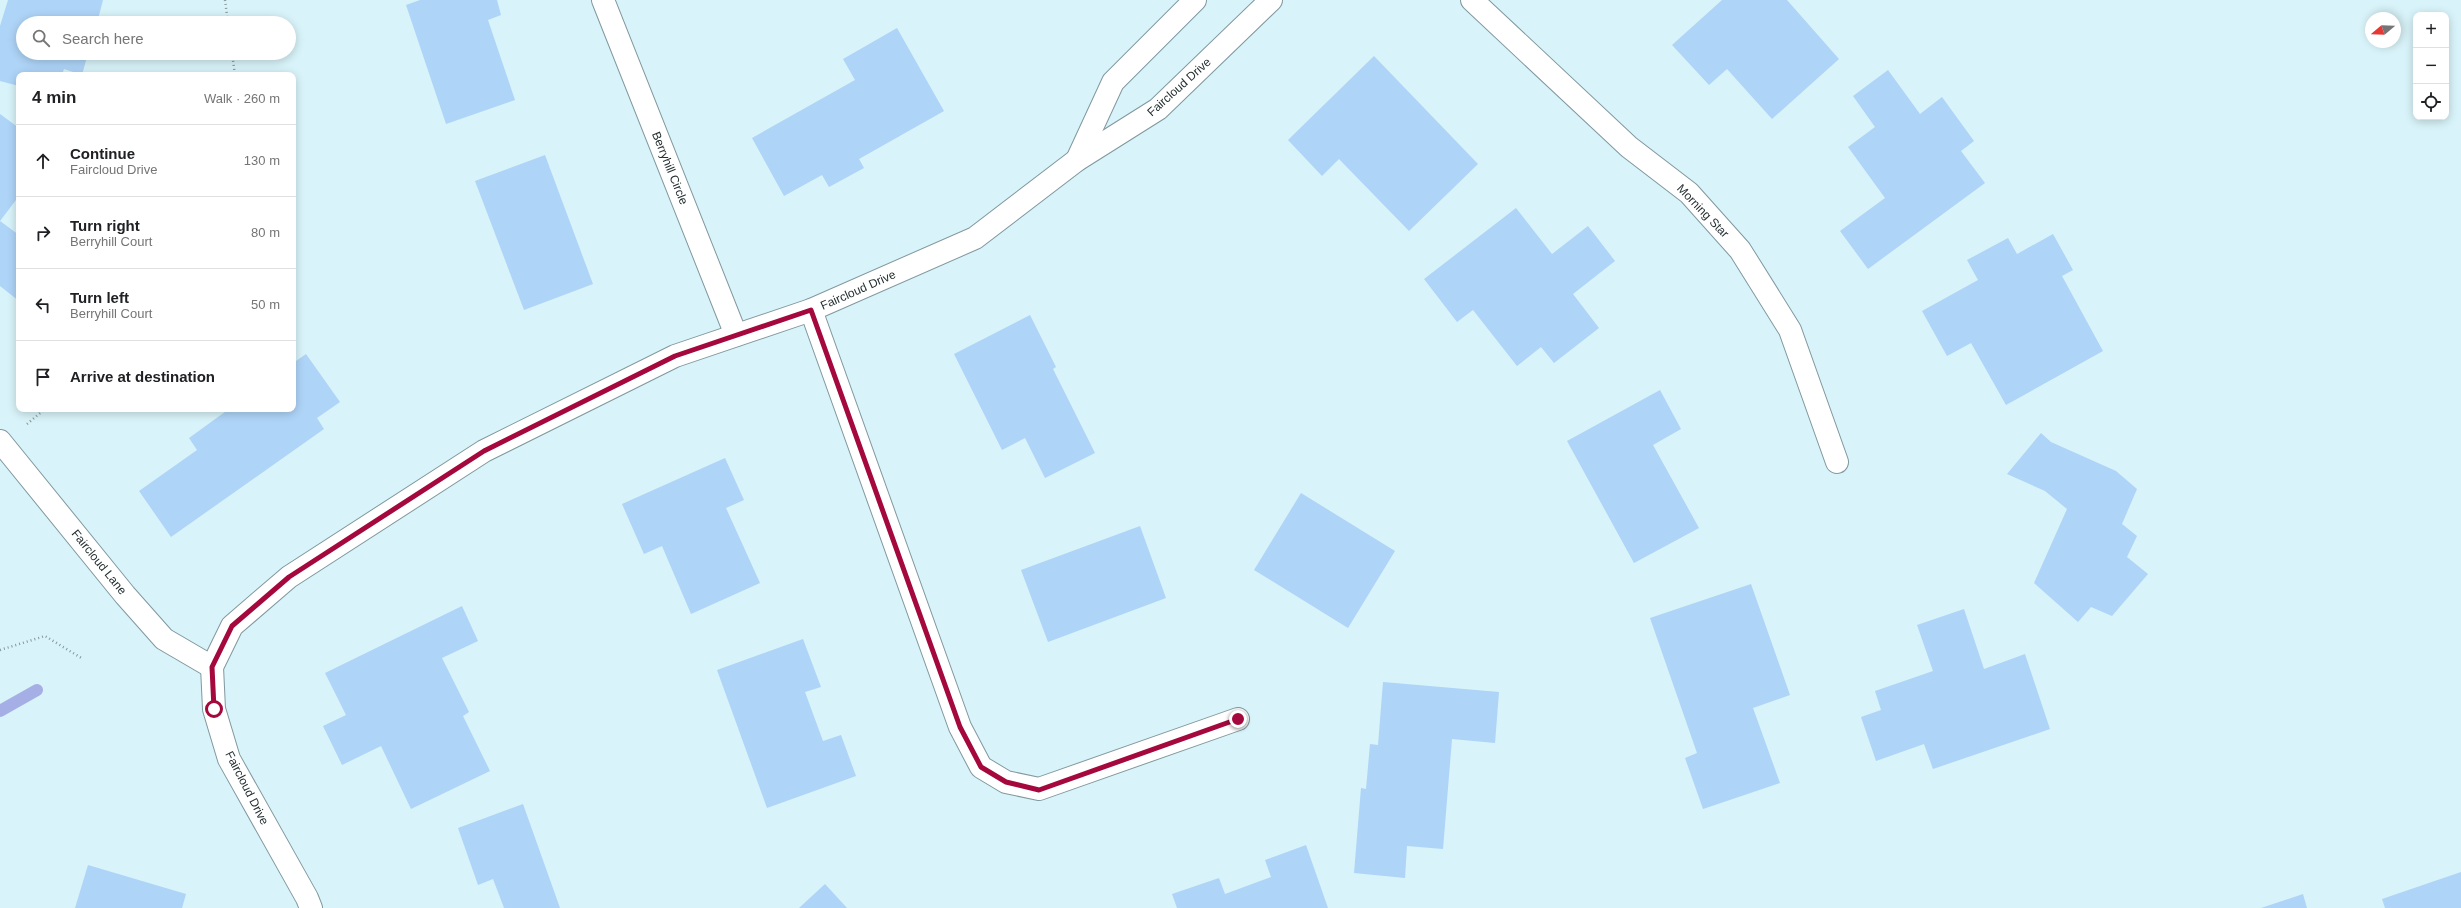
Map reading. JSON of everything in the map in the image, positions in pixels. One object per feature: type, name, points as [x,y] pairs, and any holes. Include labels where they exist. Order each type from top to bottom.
[{"type":"street","name":"Berryhill Circle","points":[[602,0],[736,335]]},
{"type":"street","name":"Faircloud Drive","points":[[1077,160],[1113,82],[1195,0]]},
{"type":"street","name":"Faircloud Drive","points":[[311,908],[307,898],[229,758],[214,709],[212,667],[232,626],[289,577],[484,451],[675,356],[811,310],[975,238],[1077,160],[1158,109],[1271,0]]},
{"type":"street","name":"Morning Star","points":[[1472,0],[1629,147],[1689,193],[1740,250],[1790,330],[1837,462]]},
{"type":"street","points":[[811,310],[960,727],[981,767],[1006,782],[1039,790],[1238,719]]},
{"type":"street","name":"Faircloud Lane","points":[[0,441],[125,595],[164,639],[212,667]]},
{"type":"path","points":[[225,0],[227,16]]},
{"type":"path","points":[[233,60],[235,72]]},
{"type":"path","points":[[0,650],[45,636],[83,659]]},
{"type":"building","points":[[8,0],[103,0],[99,16],[16,16],[16,60],[86,60],[83,72],[73,72],[64,69],[63,72],[16,72],[16,85],[0,81],[0,26]]},
{"type":"building","points":[[420,0],[497,0],[501,15],[488,20],[515,100],[446,124],[406,5]]},
{"type":"building","points":[[1722,0],[1787,0],[1839,59],[1772,119],[1727,69],[1709,85],[1672,45]]},
{"type":"building","points":[[897,28],[944,111],[859,159],[864,168],[829,187],[822,175],[784,196],[752,138],[855,80],[843,59]]},
{"type":"building","points":[[1374,56],[1478,164],[1409,231],[1339,159],[1322,176],[1288,140]]},
{"type":"building","points":[[1888,70],[1920,114],[1942,97],[1974,141],[1961,151],[1985,183],[1868,269],[1840,231],[1885,198],[1848,147],[1875,127],[1853,96]]},
{"type":"building","points":[[0,114],[16,126],[16,200],[0,221]]},
{"type":"building","points":[[545,155],[593,284],[524,310],[475,181]]},
{"type":"building","points":[[1516,208],[1552,254],[1588,226],[1615,261],[1573,294],[1599,328],[1554,363],[1541,347],[1517,366],[1473,310],[1457,322],[1424,279]]},
{"type":"building","points":[[0,221],[16,233],[16,299],[0,286]]},
{"type":"building","points":[[2053,234],[2073,270],[2062,276],[2103,351],[2006,405],[1971,343],[1947,356],[1922,311],[1978,280],[1967,260],[2008,238],[2017,254]]},
{"type":"building","points":[[1030,315],[1056,367],[1053,369],[1095,453],[1045,478],[1025,438],[1002,450],[954,354]]},
{"type":"building","points":[[306,354],[340,402],[317,418],[324,429],[171,537],[139,491],[197,450],[189,438],[225,412],[296,412],[296,361]]},
{"type":"building","points":[[1660,390],[1681,429],[1653,445],[1699,528],[1634,563],[1567,441]]},
{"type":"building","points":[[2041,433],[2051,442],[2116,471],[2137,489],[2122,524],[2137,536],[2127,557],[2148,574],[2112,616],[2091,607],[2078,622],[2034,583],[2067,509],[2045,491],[2007,474]]},
{"type":"building","points":[[725,458],[744,500],[726,508],[760,583],[691,614],[662,546],[644,554],[622,504]]},
{"type":"building","points":[[1301,493],[1395,551],[1348,628],[1254,570]]},
{"type":"building","points":[[1140,526],[1166,598],[1048,642],[1021,570]]},
{"type":"building","points":[[1751,584],[1790,695],[1753,708],[1780,783],[1703,809],[1685,758],[1697,753],[1650,618]]},
{"type":"building","points":[[462,606],[478,641],[442,658],[469,712],[463,716],[490,771],[411,809],[381,746],[342,765],[323,726],[346,715],[325,673]]},
{"type":"building","points":[[1964,609],[1984,669],[2025,654],[2050,729],[1933,769],[1924,744],[1876,761],[1861,717],[1881,710],[1875,691],[1933,671],[1917,625]]},
{"type":"building","points":[[803,639],[821,687],[805,692],[823,741],[841,735],[856,776],[767,808],[717,670]]},
{"type":"building","points":[[1383,682],[1499,692],[1495,743],[1452,739],[1443,849],[1407,846],[1405,878],[1354,873],[1361,788],[1366,789],[1370,744],[1378,745]]},
{"type":"building","points":[[523,804],[560,908],[504,908],[493,879],[478,885],[458,828]]},
{"type":"building","points":[[1306,845],[1328,908],[1177,908],[1172,894],[1219,878],[1225,894],[1271,877],[1265,860]]},
{"type":"building","points":[[88,865],[186,894],[182,908],[75,908]]},
{"type":"building","points":[[2461,872],[2461,908],[2385,908],[2382,899]]},
{"type":"building","points":[[825,884],[847,908],[799,908]]},
{"type":"building","points":[[2303,894],[2307,908],[2261,908]]},
{"type":"waterway","points":[[0,711],[37,690]]},
{"type":"route","points":[[214,709],[212,667],[232,626],[289,577],[484,451],[675,356],[811,310],[960,727],[981,767],[1006,782],[1039,790],[1238,719]]}]
